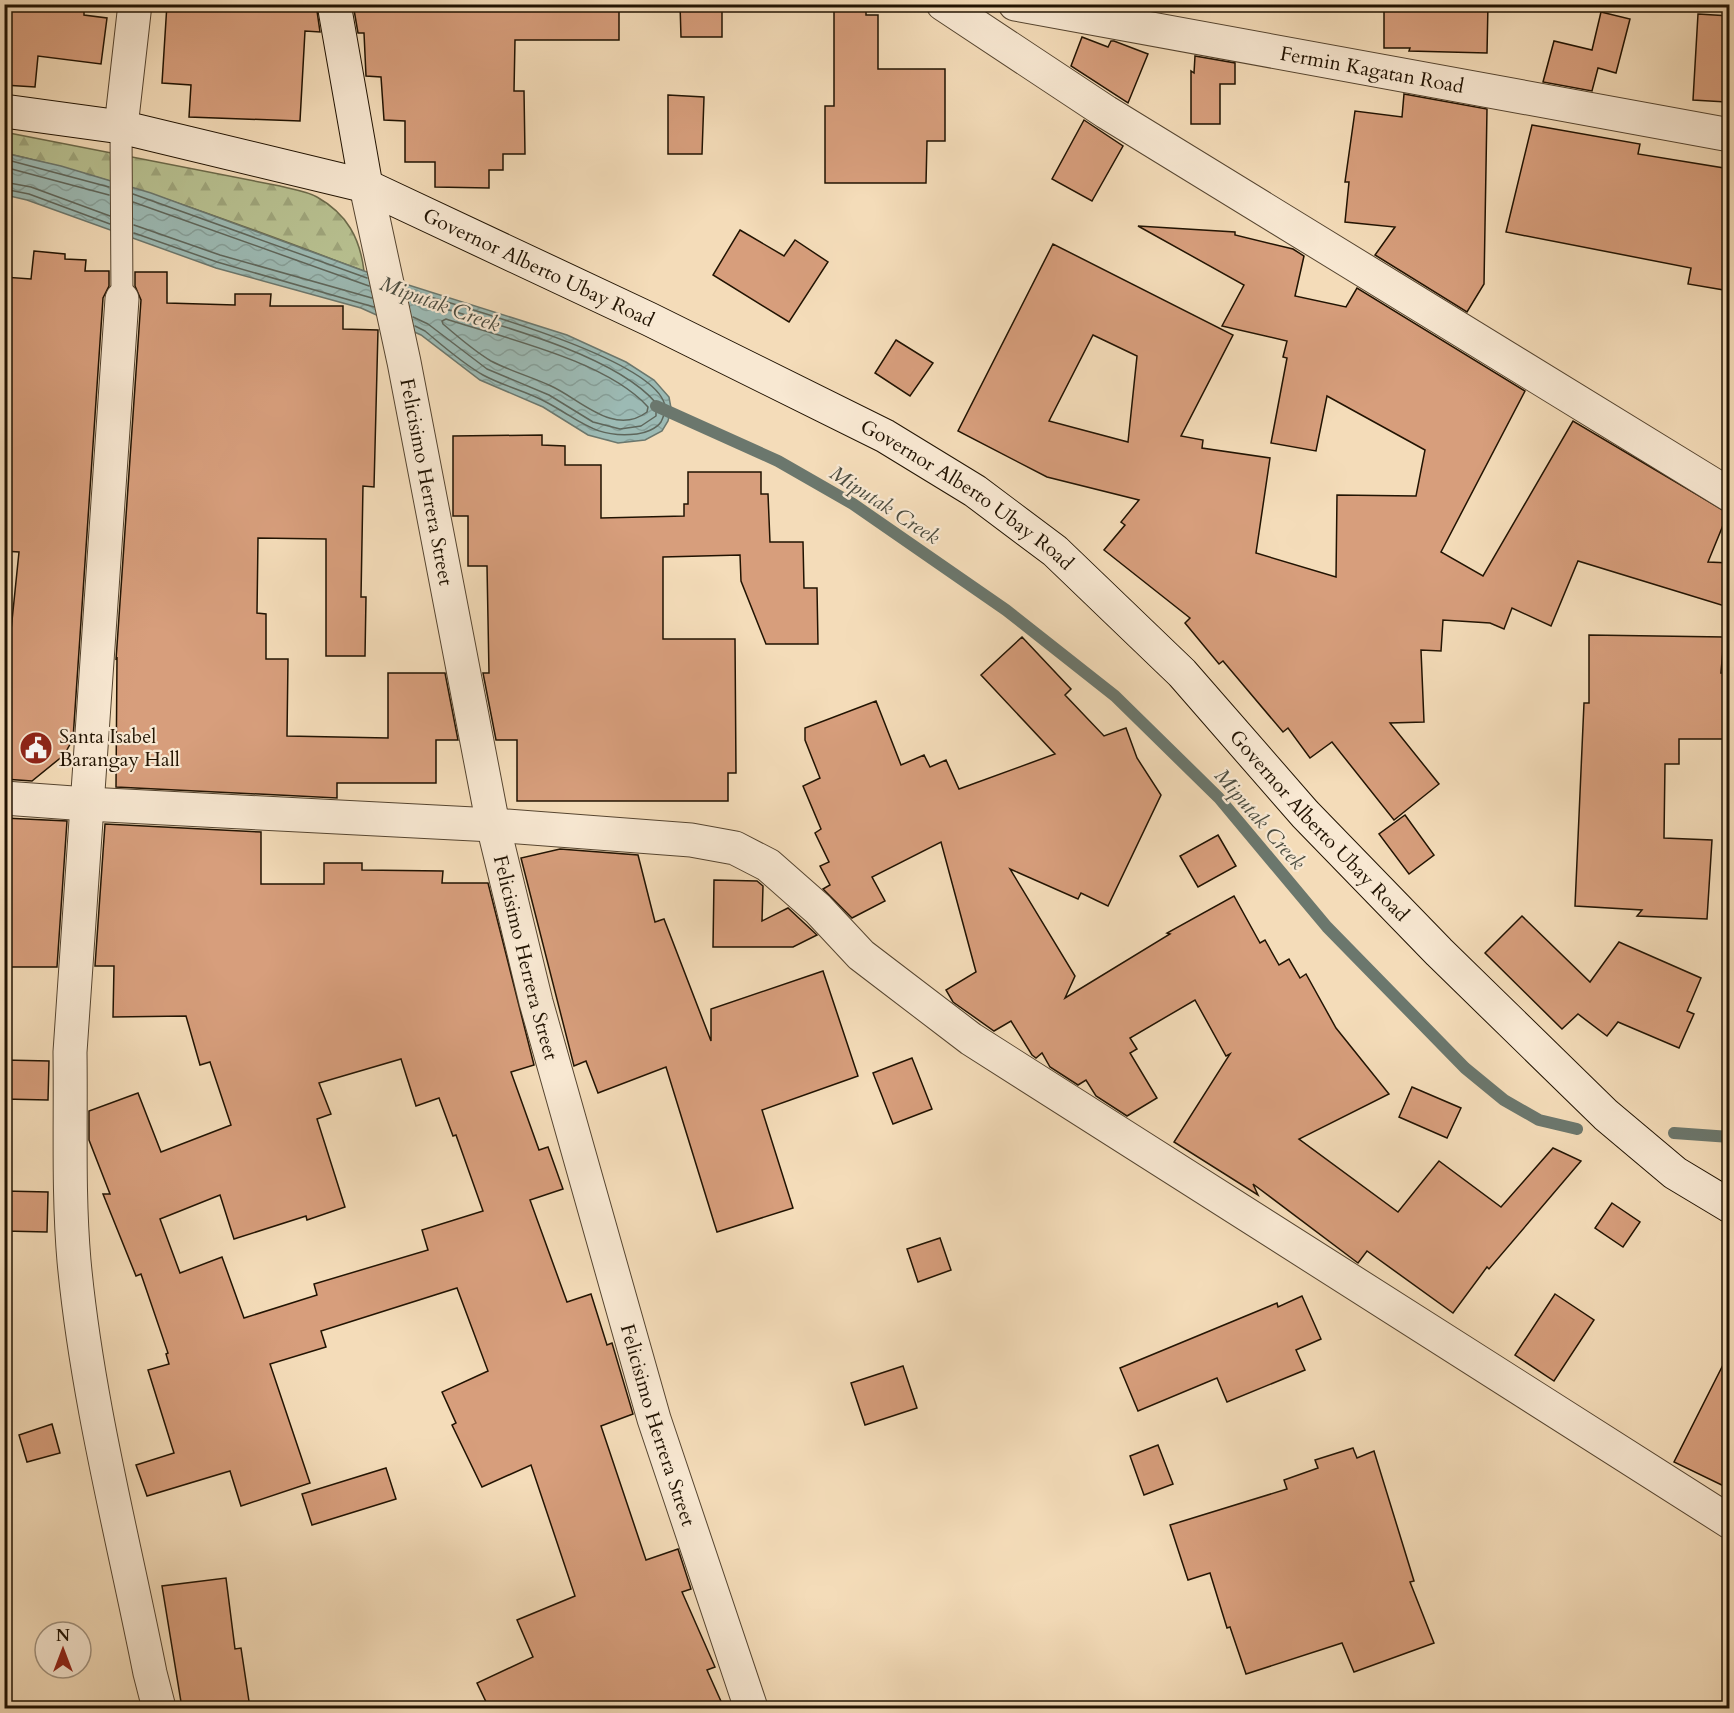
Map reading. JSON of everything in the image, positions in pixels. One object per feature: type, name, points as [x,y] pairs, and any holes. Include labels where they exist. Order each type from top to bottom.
[{"type":"street","points":[[120,127],[135,4]]},
{"type":"street","name":"Felicisimo Herrera Street","points":[[334,4],[366,187],[404,362],[493,825],[536,1002],[654,1419],[751,1708]]},
{"type":"street","points":[[943,4],[1116,118],[1730,495]]},
{"type":"street","name":"Fermin Kagatan Road","points":[[1014,4],[1730,135]]},
{"type":"street","name":"Governor Alberto Ubay Road","points":[[4,111],[120,127],[366,187],[650,319],[885,436],[975,491],[1055,551],[1182,673],[1305,814],[1438,952],[1606,1115],[1676,1173],[1730,1206]]},
{"type":"street","points":[[122,299],[70,1052],[74,1259],[82,1328],[98,1413],[159,1708]]},
{"type":"street","points":[[4,798],[493,825],[691,840],[735,848],[768,865],[818,909],[861,955],[971,1039],[1730,1522]]},
{"type":"lane","points":[[120,127],[122,299]]},
{"type":"green space","points":[[4,132],[309,193],[327,204],[344,219],[359,248],[364,271],[142,191],[5,153]]},
{"type":"water","points":[[4,153],[61,166],[151,193],[364,271],[567,335],[626,362],[654,380],[669,397],[671,408],[668,421],[662,431],[645,440],[618,443],[588,435],[543,407],[480,380],[421,335],[361,308],[216,268],[27,200],[5,195]]},
{"type":"building","points":[[4,4],[84,4],[84,15],[107,18],[101,64],[38,56],[35,87],[4,85]]},
{"type":"building","points":[[167,4],[316,4],[320,32],[305,31],[300,121],[189,117],[191,85],[162,83]]},
{"type":"building","points":[[353,4],[619,4],[619,40],[515,40],[514,91],[524,91],[525,154],[503,154],[503,170],[489,170],[489,188],[435,187],[435,162],[405,162],[405,121],[384,120],[381,77],[366,76],[364,33],[358,33]]},
{"type":"building","points":[[680,4],[722,4],[722,37],[681,37]]},
{"type":"building","points":[[834,4],[866,4],[866,15],[878,15],[878,69],[945,69],[945,141],[927,141],[926,183],[825,183],[825,106],[834,106]]},
{"type":"building","points":[[1384,4],[1488,4],[1487,53],[1384,48]]},
{"type":"building","points":[[1601,12],[1630,19],[1616,73],[1598,68],[1592,91],[1543,82],[1554,41],[1592,50]]},
{"type":"building","points":[[1698,14],[1730,16],[1726,102],[1693,100]]},
{"type":"building","points":[[1082,37],[1108,47],[1111,41],[1114,41],[1148,54],[1128,103],[1071,66]]},
{"type":"building","points":[[1195,56],[1235,63],[1235,84],[1220,84],[1220,124],[1191,124],[1191,71],[1194,73]]},
{"type":"building","points":[[1404,94],[1487,109],[1484,284],[1467,312],[1375,255],[1395,227],[1345,222],[1349,182],[1345,182],[1355,111],[1402,117]]},
{"type":"building","points":[[668,95],[704,97],[702,154],[668,154]]},
{"type":"building","points":[[1084,120],[1123,146],[1092,201],[1052,179]]},
{"type":"building","points":[[1532,125],[1640,144],[1638,154],[1730,169],[1730,291],[1688,284],[1691,268],[1506,232]]},
{"type":"building","points":[[1138,226],[1235,232],[1235,235],[1293,249],[1304,256],[1295,296],[1346,307],[1357,288],[1525,391],[1441,552],[1483,576],[1573,421],[1728,513],[1708,562],[1730,563],[1728,607],[1578,561],[1551,626],[1512,608],[1504,629],[1490,623],[1443,620],[1441,651],[1421,650],[1424,722],[1390,723],[1439,784],[1394,820],[1332,742],[1310,758],[1288,728],[1283,732],[1223,661],[1219,664],[1185,623],[1190,618],[1104,550],[1125,525],[1121,522],[1139,500],[1047,477],[958,431],[1053,244],[1233,335],[1181,436],[1203,440],[1202,448],[1270,458],[1256,553],[1336,577],[1337,495],[1416,496],[1425,450],[1327,396],[1316,451],[1271,443],[1287,358],[1283,357],[1287,341],[1222,326],[1244,285]],"holes":[[[1093,335],[1137,356],[1128,442],[1049,421]]]},
{"type":"building","points":[[740,230],[784,256],[795,240],[828,262],[789,322],[713,275]]},
{"type":"building","points":[[34,251],[65,254],[65,259],[86,260],[85,271],[109,271],[109,286],[103,298],[73,739],[64,755],[32,781],[4,779],[4,650],[9,650],[19,552],[4,551],[4,277],[31,279]]},
{"type":"building","points":[[135,272],[167,272],[167,303],[235,305],[235,294],[271,294],[270,306],[343,306],[343,329],[378,330],[374,487],[363,486],[361,597],[366,597],[365,656],[326,656],[326,539],[258,538],[257,613],[266,614],[266,659],[288,659],[287,736],[388,738],[388,673],[445,673],[458,740],[436,740],[436,783],[337,783],[337,798],[116,787],[117,657],[116,660],[141,300],[135,286]]},
{"type":"building","points":[[896,340],[933,363],[910,396],[875,373]]},
{"type":"building","points":[[542,435],[542,445],[565,446],[565,465],[601,465],[601,518],[684,516],[684,504],[688,504],[688,472],[761,472],[761,494],[768,494],[770,542],[803,542],[804,588],[817,588],[818,644],[766,644],[741,581],[740,555],[663,557],[663,639],[735,639],[736,773],[728,773],[728,801],[517,801],[517,740],[496,740],[483,673],[489,673],[487,566],[468,566],[468,516],[453,516],[453,436]]},
{"type":"building","points":[[1589,635],[1724,637],[1721,673],[1730,673],[1730,739],[1679,739],[1679,764],[1665,764],[1664,838],[1712,840],[1707,919],[1637,916],[1642,910],[1575,906],[1584,703],[1589,703]]},
{"type":"building","points":[[1022,637],[1071,689],[1065,695],[1104,736],[1126,728],[1137,758],[1161,795],[1108,906],[1081,893],[1078,899],[1010,869],[1075,976],[1065,998],[1170,934],[1167,933],[1234,896],[1260,943],[1265,940],[1279,965],[1289,959],[1300,978],[1306,974],[1336,1028],[1389,1094],[1299,1139],[1398,1212],[1439,1161],[1501,1207],[1553,1148],[1581,1161],[1489,1269],[1487,1267],[1453,1313],[1367,1251],[1358,1263],[1253,1184],[1258,1195],[1174,1142],[1230,1054],[1226,1056],[1195,1000],[1130,1038],[1137,1049],[1130,1053],[1157,1098],[1127,1116],[1096,1096],[1086,1080],[1078,1085],[1050,1067],[1042,1053],[1036,1058],[1032,1055],[1011,1021],[994,1031],[953,1002],[946,990],[976,972],[941,842],[872,877],[885,901],[852,918],[823,889],[830,885],[820,866],[829,862],[815,833],[821,829],[803,786],[820,778],[805,740],[805,728],[876,701],[901,765],[924,755],[930,767],[946,760],[959,789],[1055,754],[981,675]]},
{"type":"building","points":[[1405,815],[1434,855],[1409,874],[1379,834]]},
{"type":"building","points":[[4,818],[67,821],[57,967],[4,967]]},
{"type":"building","points":[[105,824],[261,832],[261,884],[324,884],[324,863],[362,863],[362,870],[443,871],[442,883],[488,883],[534,1065],[511,1072],[539,1150],[548,1147],[563,1189],[530,1200],[567,1302],[591,1294],[607,1345],[612,1343],[633,1414],[601,1426],[646,1560],[678,1549],[691,1589],[682,1592],[715,1667],[707,1670],[724,1708],[489,1708],[477,1683],[533,1657],[517,1620],[575,1596],[531,1465],[482,1487],[452,1425],[456,1423],[442,1392],[488,1371],[457,1288],[321,1331],[326,1347],[270,1364],[310,1483],[241,1506],[230,1471],[147,1496],[136,1465],[174,1453],[148,1370],[169,1364],[166,1354],[168,1353],[141,1274],[136,1276],[103,1194],[110,1194],[89,1140],[89,1111],[138,1093],[161,1152],[231,1125],[210,1062],[200,1065],[186,1016],[113,1017],[114,966],[95,966]],"holes":[[[401,1059],[416,1106],[439,1098],[453,1136],[456,1135],[483,1211],[422,1230],[428,1250],[314,1284],[317,1295],[244,1318],[222,1257],[180,1273],[160,1219],[220,1195],[234,1239],[306,1216],[307,1220],[345,1207],[317,1119],[331,1114],[319,1083]]]},
{"type":"building","points":[[1218,835],[1236,866],[1198,887],[1180,856]]},
{"type":"building","points":[[560,849],[638,855],[655,922],[664,919],[711,1041],[711,1009],[823,971],[858,1076],[762,1110],[793,1208],[717,1232],[666,1067],[598,1093],[586,1061],[574,1066],[521,858]]},
{"type":"building","points":[[714,880],[757,881],[763,886],[762,921],[788,908],[817,935],[793,947],[713,947]]},
{"type":"building","points":[[1522,916],[1590,982],[1619,942],[1701,978],[1687,1011],[1694,1014],[1679,1048],[1618,1022],[1607,1036],[1578,1014],[1562,1029],[1485,953]]},
{"type":"building","points":[[912,1058],[932,1109],[893,1124],[873,1073]]},
{"type":"building","points":[[4,1060],[49,1061],[48,1100],[4,1099]]},
{"type":"building","points":[[1412,1087],[1461,1108],[1447,1138],[1399,1117]]},
{"type":"building","points":[[4,1191],[48,1192],[47,1232],[4,1231]]},
{"type":"building","points":[[1612,1203],[1640,1222],[1623,1247],[1595,1228]]},
{"type":"building","points":[[940,1238],[951,1270],[918,1282],[907,1249]]},
{"type":"building","points":[[1555,1294],[1594,1320],[1554,1381],[1515,1355]]},
{"type":"building","points":[[1302,1296],[1321,1339],[1296,1350],[1305,1370],[1227,1402],[1217,1378],[1138,1411],[1120,1368],[1277,1303],[1278,1307]]},
{"type":"building","points":[[1730,1351],[1730,1489],[1674,1462]]},
{"type":"building","points":[[903,1366],[917,1408],[865,1425],[851,1383]]},
{"type":"building","points":[[52,1424],[60,1453],[27,1462],[19,1435]]},
{"type":"building","points":[[1158,1445],[1173,1484],[1144,1495],[1130,1456]]},
{"type":"building","points":[[1353,1448],[1357,1458],[1374,1451],[1414,1581],[1410,1582],[1434,1643],[1354,1672],[1342,1643],[1246,1674],[1230,1627],[1227,1628],[1210,1573],[1188,1580],[1170,1525],[1287,1489],[1284,1480],[1318,1468],[1315,1460]]},
{"type":"building","points":[[386,1468],[396,1499],[312,1525],[302,1494]]},
{"type":"building","points":[[226,1578],[235,1649],[241,1648],[250,1708],[182,1708],[162,1586]]},
{"type":"waterway","name":"Miputak Creek","points":[[656,406],[778,461],[853,504],[1006,610],[1115,696],[1219,798],[1327,927],[1465,1068],[1504,1100],[1539,1120],[1577,1129]]},
{"type":"waterway","name":"Miputak Creek","points":[[1674,1133],[1730,1137]]},
{"type":"place","name":"Santa Isabel Barangay Hall","points":[[36,748]]}]
